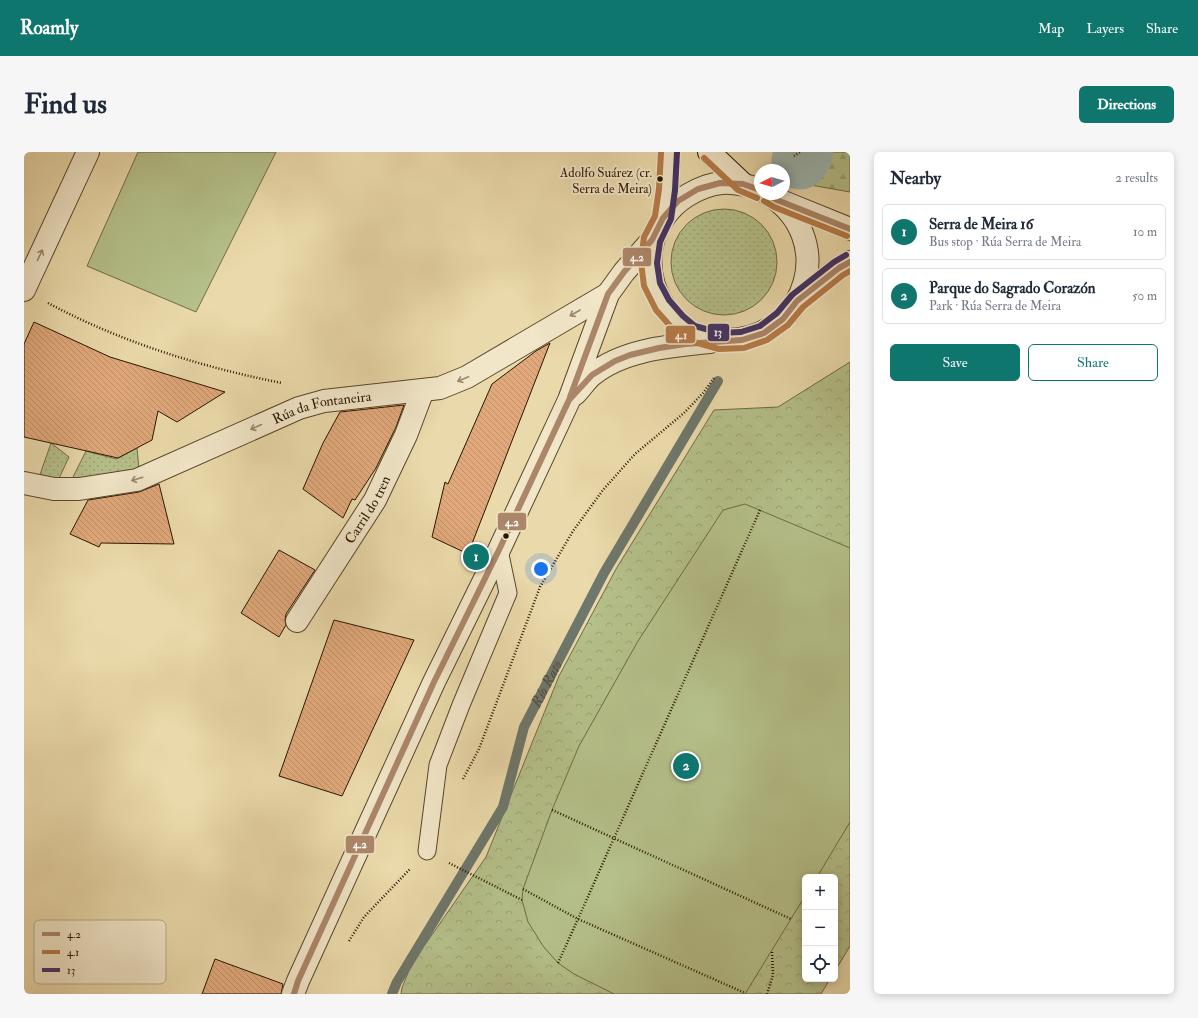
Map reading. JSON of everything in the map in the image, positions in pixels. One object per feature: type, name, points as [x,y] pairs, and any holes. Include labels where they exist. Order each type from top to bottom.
[{"type":"street","points":[[24,290],[88,152]]},
{"type":"street","points":[[663,218],[667,190],[669,152]]},
{"type":"street","points":[[709,152],[754,186]]},
{"type":"street","points":[[294,994],[298,981],[434,682],[499,550],[569,400],[608,294],[624,272],[652,240],[663,218],[678,201],[698,189],[720,183],[754,190]]},
{"type":"street","points":[[772,200],[793,216],[803,236],[807,258],[806,280],[797,301]]},
{"type":"street","points":[[781,200],[850,230]]},
{"type":"street","points":[[652,240],[649,263],[652,285],[662,306],[677,322],[691,333],[719,341]]},
{"type":"street","points":[[569,400],[592,375],[615,361],[630,355],[658,348],[742,340],[764,333],[783,319],[797,301],[839,268],[850,262]]},
{"type":"street","name":"Rúa da Fontaneira","points":[[24,483],[54,489],[79,489],[137,480],[299,408],[324,401],[440,388],[467,377],[608,294]]},
{"type":"street","name":"Carril do tren","points":[[297,621],[375,500],[406,436],[423,390]]},
{"type":"lane","points":[[427,851],[438,765],[508,593],[499,550]]},
{"type":"path","points":[[794,156],[800,152]]},
{"type":"path","points":[[45,301],[76,318],[115,335],[209,367],[287,384],[324,401]]},
{"type":"path","points":[[461,783],[479,749],[540,587],[573,530],[603,490],[635,454],[684,413],[703,393],[714,378]]},
{"type":"path","points":[[558,963],[760,510]]},
{"type":"path","points":[[552,810],[791,919]]},
{"type":"path","points":[[348,943],[364,917],[427,851],[522,900]]},
{"type":"path","points":[[523,889],[578,919],[745,993]]},
{"type":"path","points":[[767,994],[773,975],[772,951]]},
{"type":"green space","points":[[138,152],[276,152],[196,312],[87,266]]},
{"type":"green space","points":[[814,152],[850,152],[850,192],[805,184],[810,158]]},
{"type":"green space","points":[[724,209],[744,213],[761,225],[773,242],[777,262],[773,282],[761,299],[744,311],[724,315],[704,311],[687,299],[675,282],[671,262],[675,242],[687,225],[704,213]]},
{"type":"green space","points":[[850,362],[850,946],[838,966],[838,874],[802,874],[802,982],[828,982],[821,994],[401,994],[411,965],[486,857],[559,676],[616,569],[714,410],[778,407]]},
{"type":"green space","points":[[51,443],[69,457],[54,489],[36,486]]},
{"type":"green space","points":[[137,448],[139,469],[67,489],[86,451],[116,459]]},
{"type":"green space","points":[[745,504],[850,548],[850,822],[819,874],[802,874],[802,901],[745,994],[614,994],[574,974],[558,963],[543,946],[528,922],[522,900],[523,889],[552,810],[579,746],[638,641],[723,510]]},
{"type":"building","points":[[34,322],[110,357],[225,392],[177,422],[158,411],[152,440],[118,458],[24,437],[24,344]]},
{"type":"building","points":[[550,343],[468,554],[432,537],[445,482],[448,484],[492,384],[536,351]]},
{"type":"building","points":[[404,405],[396,427],[376,468],[355,500],[352,499],[343,518],[303,489],[323,443],[340,412]]},
{"type":"building","points":[[159,484],[174,544],[101,543],[99,547],[70,534],[88,500],[139,492]]},
{"type":"building","points":[[279,550],[315,570],[286,614],[286,625],[279,637],[241,613]]},
{"type":"building","points":[[334,620],[414,640],[342,796],[279,776]]},
{"type":"building","points":[[215,959],[283,984],[281,994],[202,994]]},
{"type":"waterway","name":"Río Rato","points":[[800,161],[805,152]]},
{"type":"waterway","name":"Río Rato","points":[[392,994],[397,982],[503,807],[524,727],[604,573],[718,381]]},
{"type":"transit line","name":"4.1","points":[[661,152],[659,189],[655,216],[644,237],[641,262],[644,286],[656,310],[672,328],[687,340],[719,349],[744,348],[767,340],[788,325],[803,307],[850,271]]},
{"type":"transit line","name":"13","points":[[677,152],[675,190],[671,219],[660,242],[657,263],[660,283],[669,300],[683,316],[695,326],[720,333],[741,332],[760,326],[777,313],[792,295],[834,262],[846,255]]},
{"type":"transit line","name":"4.1","points":[[704,158],[738,190],[754,197]]},
{"type":"transit line","name":"4.2","points":[[570,397],[608,294],[624,272],[652,240],[663,218],[678,201],[698,189],[720,183],[743,184],[754,188]]},
{"type":"transit line","name":"4.2","points":[[777,200],[850,229]]},
{"type":"transit line","name":"4.1","points":[[764,201],[774,207],[847,236]]},
{"type":"transit line","name":"4.2","points":[[294,994],[298,981],[434,682],[499,550],[569,400],[592,375],[615,361],[630,355],[685,344],[742,340],[764,333],[783,319],[797,301],[839,268],[850,262]]},
{"type":"place","name":"Adolfo Suárez (cr. Serra de Meira)","points":[[660,179]]},
{"type":"place","name":"Serra de Meira 16","points":[[476,557]]},
{"type":"place","name":"Parque do Sagrado Corazón","points":[[686,766]]}]
